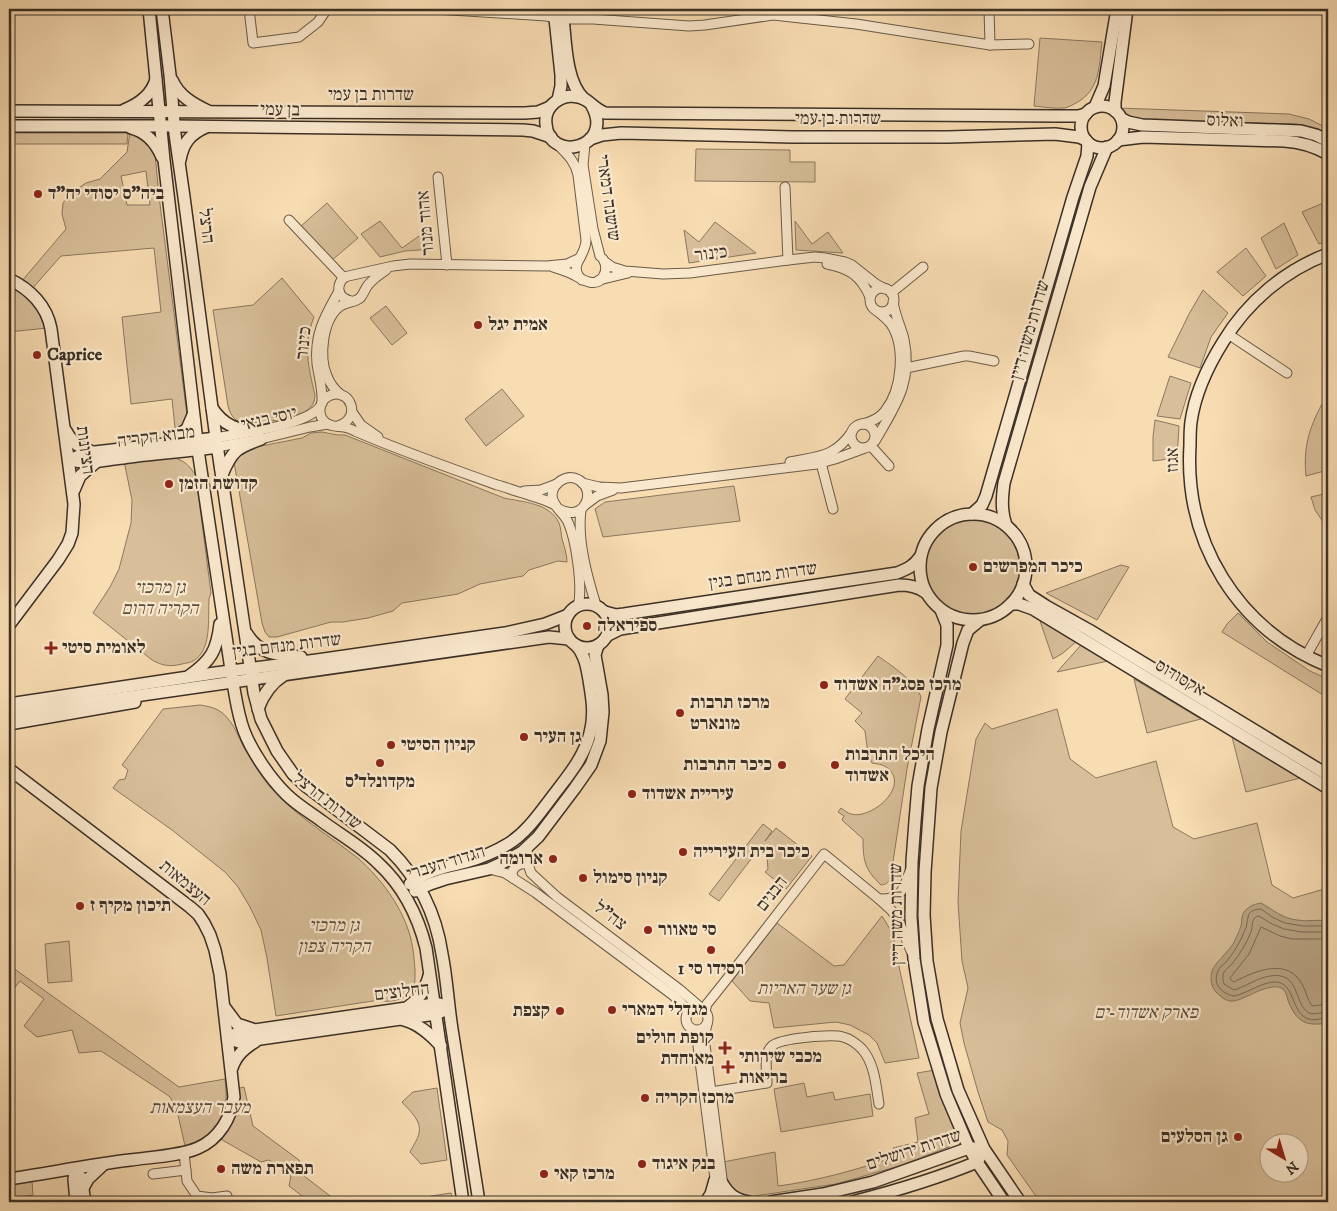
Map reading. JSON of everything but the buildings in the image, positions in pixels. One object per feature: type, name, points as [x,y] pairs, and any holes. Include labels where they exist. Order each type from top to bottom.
[{"type":"main road","name":"הרצל","points":[[149,9],[193,413]]},
{"type":"main road","name":"הרצל","points":[[162,9],[174,126],[216,442]]},
{"type":"main road","name":"שדרות משה דיין","points":[[972,514],[982,505],[986,496],[1073,197],[1087,156],[1087,141],[1082,134],[1081,127],[1083,120],[1104,86],[1116,9]]},
{"type":"main road","points":[[1087,141],[1097,147],[1107,148],[1115,144],[1123,130],[1115,102],[1128,9]]},
{"type":"main road","points":[[559,14],[569,72],[573,84],[578,93],[596,112],[597,127],[595,134],[588,142]]},
{"type":"main road","points":[[554,140],[547,130],[546,122],[547,114],[561,86],[559,14]]},
{"type":"main road","points":[[170,75],[182,95],[193,104],[212,113]]},
{"type":"main road","points":[[120,112],[147,96],[152,90],[156,77]]},
{"type":"main road","name":"שדרות בן עמי","points":[[160,112],[525,113],[538,112],[564,97],[572,96],[579,97],[599,111],[621,114],[1078,116],[1090,111]]},
{"type":"main road","points":[[1090,111],[1106,106],[1119,115]]},
{"type":"main road","points":[[9,111],[160,112]]},
{"type":"main road","name":"ואלוס","points":[[1119,115],[1128,122],[1142,125],[1285,129],[1316,135],[1328,141]]},
{"type":"main road","name":"בן עמי","points":[[9,126],[523,130],[533,131],[554,140]]},
{"type":"main road","points":[[122,126],[135,129],[150,138],[164,160]]},
{"type":"main road","points":[[180,166],[182,151],[189,138],[207,127]]},
{"type":"main road","name":"שדרות בן עמי","points":[[554,140],[571,148],[578,147],[602,135],[621,133],[792,137],[929,137],[1055,134],[1079,137],[1087,141]]},
{"type":"main road","name":"ואלוס","points":[[1118,140],[1143,137],[1284,141],[1299,142],[1328,154]]},
{"type":"main road","name":"שדרות משה דיין","points":[[1006,525],[1002,502],[1004,483],[1090,187],[1107,148]]},
{"type":"main road","name":"אגוז","points":[[1328,254],[1278,281],[1256,300],[1228,334],[1215,354],[1195,404],[1190,423],[1189,461],[1190,481],[1198,523],[1216,568],[1228,586],[1266,629],[1306,656],[1328,666]]},
{"type":"main road","name":"הציונות","points":[[9,279],[28,291],[43,308],[51,329],[69,460],[74,518],[68,544],[9,625]]},
{"type":"main road","points":[[212,407],[216,415],[227,424],[259,435]]},
{"type":"main road","points":[[193,413],[186,429],[174,439],[170,448],[190,461],[202,476]]},
{"type":"main road","name":"שדרות הרצל","points":[[193,413],[233,683],[243,730],[264,766],[286,794],[378,863],[393,878],[414,912],[426,948],[463,1202]]},
{"type":"main road","points":[[63,426],[69,437],[95,458],[80,476],[73,494]]},
{"type":"main road","points":[[221,476],[227,462],[236,450],[259,435]]},
{"type":"main road","name":"שדרות הרצל","points":[[216,442],[258,709],[277,751],[293,774],[307,788],[390,850],[400,860],[418,885],[433,918],[443,956],[448,1008],[479,1202]]},
{"type":"main road","name":"מבוא הקריה","points":[[69,460],[82,455],[95,458],[216,442]]},
{"type":"main road","points":[[972,514],[990,517],[1006,525],[1024,552],[1026,562],[1026,573],[1018,595],[1002,612],[980,620],[953,617],[941,610],[925,592],[921,581],[920,557],[928,538],[942,523],[962,515],[972,514]]},
{"type":"main road","name":"שדרות מנחם בגין","points":[[600,609],[616,615],[897,573],[908,569],[920,557]]},
{"type":"main road","name":"אקסודוס","points":[[1023,584],[1029,595],[1046,606],[1089,630],[1328,775]]},
{"type":"main road","name":"שדרות מנחם בגין","points":[[608,635],[620,629],[899,585],[919,587],[925,592]]},
{"type":"main road","points":[[587,604],[600,609],[610,623],[608,635],[604,641],[598,646],[587,648],[572,642],[565,627],[568,614],[578,606],[587,604]]},
{"type":"main road","name":"אקסודוס","points":[[1010,604],[1019,604],[1032,609],[1328,788]]},
{"type":"main road","points":[[187,677],[208,660],[216,647],[222,610]]},
{"type":"main road","name":"שדרות משה דיין","points":[[941,610],[947,625],[947,645],[928,729],[918,786],[912,862],[914,958],[924,1022],[946,1094],[969,1148],[1004,1202]]},
{"type":"main road","name":"שדרות מנחם בגין","points":[[9,714],[233,683],[252,674],[317,660],[505,633],[545,624],[568,614]]},
{"type":"main road","name":"שדרות משה דיין","points":[[980,620],[968,630],[963,642],[941,732],[932,788],[925,872],[924,915],[927,962],[937,1019],[958,1090],[984,1149],[1020,1202]]},
{"type":"main road","points":[[245,630],[256,646],[265,652],[317,660]]},
{"type":"main road","name":"שדרות מנחם בגין","points":[[9,704],[231,670],[252,674],[286,674],[549,637],[572,642]]},
{"type":"main road","name":"הגדוד העברי","points":[[403,894],[418,885],[426,874],[491,853],[514,841],[535,819],[574,768],[587,744],[593,714],[586,666],[581,652],[572,642]]},
{"type":"main road","name":"הגדוד העברי","points":[[418,885],[430,884],[502,864],[538,837],[591,765],[600,740],[603,712],[596,656],[598,646]]},
{"type":"main road","points":[[258,709],[270,687],[286,674]]},
{"type":"main road","points":[[9,697],[103,684],[143,684]]},
{"type":"main road","points":[[9,724],[122,705],[170,692]]},
{"type":"main road","name":"העצמאות","points":[[9,1179],[184,1153],[199,1148],[219,1133],[229,1118],[234,1097],[220,974],[210,935],[198,914],[185,902],[11,775]]},
{"type":"main road","points":[[430,974],[422,994],[403,1014],[410,1022],[420,1027],[441,1046]]},
{"type":"main road","name":"החלוצים","points":[[228,1038],[239,1042],[256,1035],[435,1009],[442,1004],[448,1008]]},
{"type":"main road","points":[[224,1006],[237,1024],[256,1035],[234,1060],[232,1068]]},
{"type":"main road","points":[[941,1158],[950,1153],[958,1142],[956,1119]]},
{"type":"main road","name":"שדרות ירושלים","points":[[770,1202],[842,1190],[882,1179],[969,1148],[984,1149],[977,1162],[946,1175],[852,1202]]},
{"type":"main road","points":[[76,1202],[79,1189],[104,1164]]},
{"type":"main road","points":[[75,1169],[74,1179],[85,1202]]},
{"type":"main road","points":[[946,1175],[973,1172],[988,1179]]},
{"type":"main road","points":[[48,1173],[59,1176],[79,1189]]},
{"type":"main road","points":[[706,1202],[719,1182],[735,1199],[749,1202]]},
{"type":"street","points":[[249,9],[253,43],[299,37],[318,22],[327,9]]},
{"type":"street","points":[[435,9],[546,16],[559,14],[593,19],[689,26],[705,25],[772,12],[990,45],[1029,44]]},
{"type":"street","points":[[988,9],[990,45]]},
{"type":"street","name":"שושנה דמארי","points":[[554,140],[572,159],[577,171],[586,234],[586,249],[580,257]]},
{"type":"street","name":"שושנה דמארי","points":[[588,142],[583,157],[587,191],[595,238],[603,259]]},
{"type":"street","name":"אהוד מנור","points":[[438,177],[446,265]]},
{"type":"street","points":[[785,187],[789,260]]},
{"type":"street","points":[[290,220],[344,278]]},
{"type":"street","points":[[393,266],[373,280],[358,299],[351,301],[344,299],[340,294],[339,283],[348,275],[354,275],[393,266],[410,264],[547,266],[567,264],[591,253],[603,259],[606,270],[598,281],[592,283],[565,271],[547,266]]},
{"type":"street","points":[[580,257],[576,263],[576,272],[582,280]]},
{"type":"street","name":"כינור","points":[[603,259],[618,269],[663,274],[815,257],[825,258],[852,265],[890,295]]},
{"type":"street","name":"כינור","points":[[789,260],[824,263],[844,269],[861,280],[870,297]]},
{"type":"street","points":[[877,311],[888,310],[890,295],[923,267]]},
{"type":"street","name":"כינור","points":[[598,281],[636,272]]},
{"type":"street","points":[[354,275],[362,280],[364,290]]},
{"type":"street","points":[[746,472],[830,453],[842,445],[856,426],[878,418],[885,411],[899,377],[900,357],[897,336],[890,322],[871,305],[870,297],[874,291],[881,288],[890,295],[904,338],[905,377],[897,402],[870,445],[860,448],[853,444],[852,432]]},
{"type":"street","name":"כינור","points":[[321,405],[322,393],[317,361],[317,344],[322,321],[339,290]]},
{"type":"street","name":"כינור","points":[[341,395],[327,376],[322,349],[328,324],[334,312],[340,306],[351,301]]},
{"type":"street","points":[[1228,334],[1287,372]]},
{"type":"street","points":[[906,368],[964,356],[994,362]]},
{"type":"street","points":[[390,445],[362,425],[352,412],[350,403],[341,395],[331,395],[321,405],[321,415],[328,424],[346,427],[390,445],[507,488],[545,500],[564,512],[576,512],[597,496],[621,488]]},
{"type":"street","name":"יוסי בנאי","points":[[259,435],[307,417],[317,411],[321,405]]},
{"type":"street","points":[[338,426],[346,423],[352,412]]},
{"type":"street","name":"יוסי בנאי","points":[[216,442],[328,424]]},
{"type":"street","points":[[507,488],[520,491],[534,491],[548,488],[563,479],[574,478],[582,483],[599,487],[621,488],[821,463],[870,445],[876,437],[874,430],[868,425],[862,424]]},
{"type":"street","points":[[870,445],[889,466]]},
{"type":"street","points":[[821,463],[833,509]]},
{"type":"street","points":[[582,483],[588,495],[583,508],[580,532],[588,577],[600,609]]},
{"type":"street","points":[[556,484],[552,493],[552,499],[566,519],[573,539],[579,579],[580,595],[578,606]]},
{"type":"street","points":[[1306,656],[1328,617]]},
{"type":"street","points":[[513,878],[512,872],[516,866],[528,864],[527,847]]},
{"type":"street","name":"הבנים","points":[[703,1010],[824,854],[879,899],[896,917],[914,958]]},
{"type":"street","points":[[879,899],[892,898],[898,894],[904,886],[912,862]]},
{"type":"street","name":"צה\"ל","points":[[528,864],[531,873],[557,896],[703,1010]]},
{"type":"street","name":"צה\"ל","points":[[489,869],[505,873],[555,906],[674,996],[689,1011]]},
{"type":"street","points":[[718,1202],[719,1182],[704,1038],[708,1016],[703,1010],[694,1008],[689,1011],[686,1023],[693,1030],[697,1038],[719,1182],[725,1202]]},
{"type":"street","points":[[693,1030],[699,1030],[707,1024]]},
{"type":"street","points":[[711,1092],[767,1083],[767,1057],[770,1048],[774,1044],[817,1036],[834,1036],[845,1037],[854,1042],[868,1057],[879,1104]]},
{"type":"street","points":[[184,1153],[187,1181],[197,1196],[212,1198],[227,1196]]},
{"type":"street","points":[[153,1174],[186,1170]]},
{"type":"green space","points":[[1040,38],[1102,42],[1099,69],[1094,85],[1084,98],[1068,107],[1034,106]]},
{"type":"green space","points":[[1117,108],[1289,114],[1309,119],[1327,128],[1328,136],[1297,124],[1134,120],[1125,118]]},
{"type":"green space","points":[[130,132],[151,143],[155,155],[188,423],[175,428],[172,399],[131,404],[122,317],[161,312],[154,248],[61,256],[31,290],[21,282],[66,229],[62,214],[63,203],[71,193],[86,183],[100,179],[127,152]],"holes":[[[146,171],[150,205],[127,205],[121,176]]]},
{"type":"green space","points":[[9,133],[128,133],[127,144],[9,144]]},
{"type":"green space","points":[[696,149],[790,150],[790,162],[815,162],[815,182],[695,181]]},
{"type":"green space","points":[[1328,201],[1328,241],[1319,244],[1302,212]]},
{"type":"green space","points":[[327,203],[358,238],[331,261],[301,226]]},
{"type":"green space","points":[[380,221],[402,248],[432,227],[434,249],[405,251],[380,257],[361,234]]},
{"type":"green space","points":[[795,221],[812,244],[828,232],[843,253],[796,250]]},
{"type":"green space","points":[[715,222],[756,253],[689,263],[684,230],[699,242]]},
{"type":"green space","points":[[1284,223],[1298,255],[1276,269],[1261,238]]},
{"type":"green space","points":[[1246,248],[1266,276],[1243,296],[1217,272]]},
{"type":"green space","points":[[282,278],[314,317],[309,337],[308,356],[315,395],[314,400],[306,411],[300,414],[260,423],[242,422],[235,419],[228,408],[213,310],[253,305]]},
{"type":"green space","points":[[9,283],[36,303],[47,328],[9,332]]},
{"type":"green space","points":[[1203,290],[1228,313],[1211,337],[1200,368],[1168,357]]},
{"type":"green space","points":[[386,306],[407,333],[392,345],[370,318]]},
{"type":"green space","points":[[1170,376],[1191,383],[1180,419],[1157,416]]},
{"type":"green space","points":[[502,389],[524,416],[486,446],[465,419]]},
{"type":"green space","points":[[1322,404],[1328,408],[1328,470],[1306,476],[1305,456],[1308,438]]},
{"type":"green space","points":[[1155,420],[1179,426],[1177,458],[1153,461]]},
{"type":"green space","points":[[322,432],[345,435],[504,498],[543,507],[555,516],[559,523],[567,562],[558,561],[529,570],[523,576],[480,584],[458,594],[402,603],[393,611],[368,618],[331,622],[277,637],[269,637],[262,623],[234,462],[237,456],[246,449]]},
{"type":"green space","name":"גן מרכזי הקריה דרום","points":[[172,457],[186,464],[196,476],[211,593],[209,599],[208,633],[203,650],[192,662],[170,666],[152,660],[93,613],[119,569],[131,523],[132,500],[124,461]]},
{"type":"green space","points":[[734,486],[740,521],[603,537],[595,509],[605,502]]},
{"type":"green space","points":[[1328,493],[1328,529],[1315,510],[1311,497]]},
{"type":"green space","name":"כיכר המפרשים","points":[[973,519],[991,523],[1007,533],[1017,549],[1021,567],[1017,585],[1007,601],[991,611],[973,615],[955,611],[939,601],[929,585],[925,567],[929,549],[939,533],[955,523]]},
{"type":"green space","points":[[1121,565],[1129,567],[1097,620],[1046,593]]},
{"type":"green space","points":[[1238,613],[1267,642],[1310,671],[1328,679],[1328,698],[1222,632]]},
{"type":"green space","points":[[1039,618],[1077,641],[1053,659]]},
{"type":"green space","points":[[1081,645],[1108,661],[1057,672]]},
{"type":"green space","points":[[878,656],[914,685],[921,697],[907,769],[891,875],[888,882],[881,885],[871,875],[866,865],[863,839],[842,820],[844,816],[838,812],[841,808],[851,814],[869,812],[886,800],[892,791],[894,783],[893,774],[886,767],[872,763],[868,754],[865,731],[855,721],[862,713],[845,699]]},
{"type":"green space","points":[[1134,679],[1201,719],[1147,733]]},
{"type":"green space","name":"גן מרכזי הקריה צפון","points":[[200,705],[223,713],[234,727],[253,763],[270,787],[301,816],[359,859],[389,893],[405,922],[412,946],[415,982],[409,995],[392,1001],[379,1000],[276,1016],[261,930],[238,887],[225,872],[172,830],[113,788],[119,780],[125,779],[128,770],[122,765],[163,709]]},
{"type":"green space","name":"פארק אשדוד-ים","points":[[1057,709],[1070,759],[1096,778],[1156,761],[1173,827],[1194,839],[1257,823],[1272,885],[1293,898],[1328,888],[1328,1202],[1040,1202],[1007,1155],[1008,1141],[1002,1130],[988,1122],[964,1043],[960,1023],[968,988],[962,961],[958,902],[961,831],[976,739],[985,723],[992,729]]},
{"type":"green space","points":[[1231,733],[1304,777],[1246,792]]},
{"type":"green space","points":[[763,824],[772,831],[765,841],[776,828],[812,856],[786,889],[765,872],[768,869],[767,857],[758,850],[719,901],[709,894]]},
{"type":"green space","name":"גן שער האריות","points":[[882,916],[893,934],[919,1058],[885,1063],[877,1043],[869,1035],[850,1025],[836,1022],[774,1028],[769,1003],[750,1001],[732,981],[777,923],[834,966],[844,965]]},
{"type":"green space","points":[[69,941],[72,981],[48,983],[45,944]]},
{"type":"green space","name":"מעבר העצמאות","points":[[9,965],[179,1087],[225,1079],[226,1102],[220,1122],[206,1136],[197,1142],[185,1146],[176,1106],[169,1096],[101,1051],[79,1053],[72,1030],[37,1037],[24,1026],[44,999],[20,981],[9,995]]},
{"type":"green space","points":[[935,1070],[954,1129],[954,1141],[949,1147],[899,1166],[836,1184],[741,1198],[727,1184],[723,1162],[775,1152],[778,1186],[836,1175],[892,1158],[893,1148],[918,1142],[915,1118],[929,1114],[917,1073]]},
{"type":"green space","points":[[804,1083],[807,1097],[833,1092],[835,1100],[870,1094],[873,1116],[781,1132],[774,1089]]},
{"type":"green space","points":[[244,1087],[253,1126],[299,1160],[304,1176],[338,1202],[310,1202],[289,1186],[291,1176],[269,1160],[261,1162],[217,1137],[236,1089]]},
{"type":"green space","points":[[437,1088],[447,1160],[421,1164],[410,1152],[417,1140],[419,1124],[402,1102],[413,1092]]},
{"type":"green space","points":[[32,1181],[33,1195],[9,1198],[9,1184]]},
{"type":"green space","points":[[451,1193],[453,1202],[418,1202],[431,1196]]},
{"type":"water","points":[[1261,903],[1282,916],[1291,919],[1328,921],[1328,1023],[1309,1024],[1300,1019],[1292,1010],[1286,994],[1280,987],[1266,988],[1233,1001],[1225,999],[1213,988],[1212,971],[1233,944],[1241,926],[1244,912],[1255,904]]},
{"type":"place","name":"ביה\"ס יסודי יח\"ד","points":[[38,194]]},
{"type":"place","name":"אמית יגל","points":[[478,325]]},
{"type":"place","name":"Caprice","points":[[37,355]]},
{"type":"place","name":"קדושת הזמן","points":[[169,484]]},
{"type":"place","name":"כיכר המפרשים","points":[[973,567]]},
{"type":"place","name":"ספיראלה","points":[[587,626]]},
{"type":"place","name":"לאומית סיטי","points":[[51,648]]},
{"type":"place","name":"מרכז פסג\"ה אשדוד","points":[[824,685]]},
{"type":"place","name":"מרכז תרבות מונארט","points":[[680,713]]},
{"type":"place","name":"גן העיר","points":[[524,737]]},
{"type":"place","name":"קניון הסיטי","points":[[391,745]]},
{"type":"place","name":"מקדונלד'ס","points":[[380,763]]},
{"type":"place","name":"כיכר התרבות","points":[[782,765]]},
{"type":"place","name":"היכל התרבות אשדוד","points":[[835,765]]},
{"type":"place","name":"עיריית אשדוד","points":[[632,794]]},
{"type":"place","name":"כיכר בית העירייה","points":[[683,852]]},
{"type":"place","name":"ארומה","points":[[553,859]]},
{"type":"place","name":"קניון סימול","points":[[583,878]]},
{"type":"place","name":"תיכון מקיף ז","points":[[80,906]]},
{"type":"place","name":"סי טאוור","points":[[648,930]]},
{"type":"place","name":"רסידו סי 1","points":[[711,950]]},
{"type":"place","name":"מגדלי דמארי","points":[[612,1010]]},
{"type":"place","name":"קצפת","points":[[560,1011]]},
{"type":"place","name":"קופת חולים מאוחדת","points":[[725,1048]]},
{"type":"place","name":"מכבי שירותי בריאות","points":[[728,1067]]},
{"type":"place","name":"מרכז הקריה","points":[[645,1098]]},
{"type":"place","name":"גן הסלעים","points":[[1238,1137]]},
{"type":"place","name":"בנק איגוד","points":[[642,1164]]},
{"type":"place","name":"תפארת משה","points":[[221,1169]]},
{"type":"place","name":"מרכז קאי","points":[[544,1174]]}]
